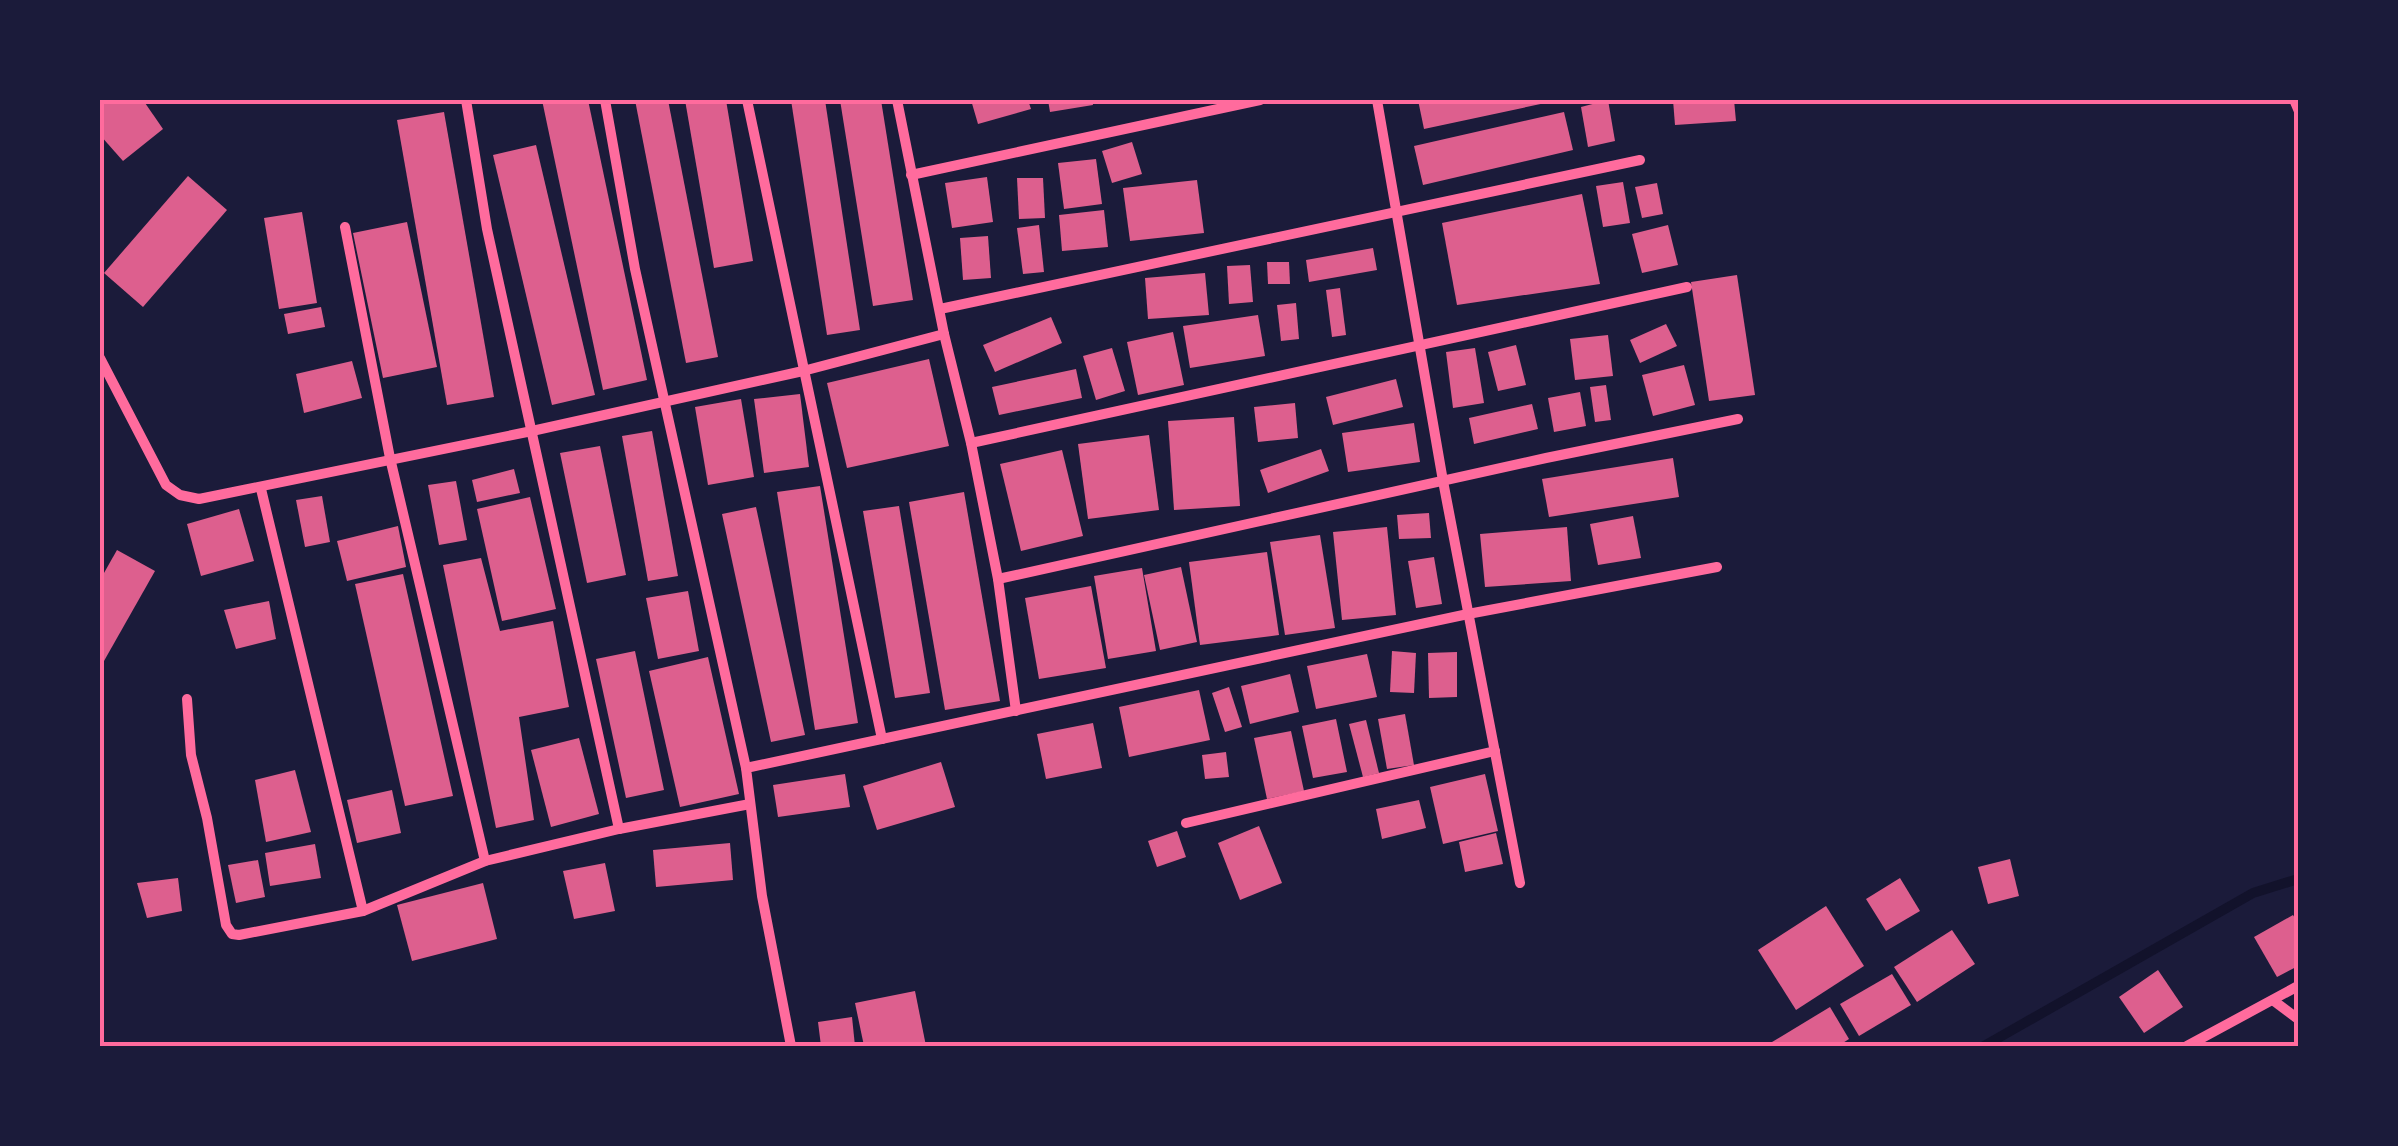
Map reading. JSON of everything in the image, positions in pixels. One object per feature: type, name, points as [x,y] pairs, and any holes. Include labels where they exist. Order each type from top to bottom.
[{"type":"street","points":[[466,100],[487,229],[619,830]]},
{"type":"street","points":[[605,100],[635,269],[746,768],[762,896],[792,1046]]},
{"type":"street","points":[[747,100],[882,740]]},
{"type":"street","points":[[897,100],[998,579],[1016,711]]},
{"type":"street","points":[[911,175],[1260,100]]},
{"type":"street","points":[[1377,100],[1443,481],[1520,883]]},
{"type":"street","points":[[940,309],[1640,160]]},
{"type":"street","points":[[345,227],[390,458],[485,861]]},
{"type":"street","points":[[971,443],[1419,348],[1688,286]]},
{"type":"street","points":[[100,358],[166,485],[180,495],[200,499],[532,431],[944,334]]},
{"type":"street","points":[[998,579],[1738,419]]},
{"type":"street","points":[[260,488],[364,911]]},
{"type":"street","points":[[746,768],[1468,614],[1717,567]]},
{"type":"street","points":[[187,699],[191,754],[228,931],[239,935],[364,911],[485,861],[750,804]]},
{"type":"street","points":[[1186,822],[1496,751]]},
{"type":"street","points":[[2187,1046],[2298,986]]},
{"type":"street","points":[[2274,1001],[2298,1019]]},
{"type":"lane","points":[[2292,100],[2298,114]]},
{"type":"building","points":[[100,100],[143,100],[163,129],[123,161],[100,135]]},
{"type":"building","points":[[542,100],[588,100],[647,380],[603,390]]},
{"type":"building","points":[[635,100],[668,100],[718,357],[686,363]]},
{"type":"building","points":[[685,100],[726,100],[753,261],[714,268]]},
{"type":"building","points":[[791,100],[825,100],[860,330],[827,335]]},
{"type":"building","points":[[840,100],[881,100],[913,300],[873,306]]},
{"type":"building","points":[[971,100],[1028,100],[1031,109],[978,124]]},
{"type":"building","points":[[1048,100],[1092,100],[1093,105],[1050,112]]},
{"type":"building","points":[[1418,100],[1550,100],[1550,102],[1424,129]]},
{"type":"building","points":[[1608,100],[1615,141],[1588,147],[1581,107]]},
{"type":"building","points":[[1673,100],[1734,100],[1736,121],[1675,125]]},
{"type":"building","points":[[444,112],[494,397],[447,405],[397,120]]},
{"type":"building","points":[[1564,112],[1573,150],[1423,185],[1414,146]]},
{"type":"building","points":[[1132,142],[1142,174],[1112,183],[1102,151]]},
{"type":"building","points":[[536,145],[595,395],[552,405],[493,155]]},
{"type":"building","points":[[1096,159],[1102,204],[1064,209],[1058,163]]},
{"type":"building","points":[[188,176],[227,210],[143,307],[104,273]]},
{"type":"building","points":[[987,177],[993,222],[952,228],[945,183]]},
{"type":"building","points":[[1017,178],[1043,178],[1045,218],[1019,219]]},
{"type":"building","points":[[1197,180],[1204,233],[1130,241],[1123,188]]},
{"type":"building","points":[[1623,182],[1630,223],[1603,227],[1596,186]]},
{"type":"building","points":[[1657,183],[1663,214],[1642,218],[1635,187]]},
{"type":"building","points":[[1582,194],[1600,284],[1457,305],[1442,223]]},
{"type":"building","points":[[1104,210],[1108,247],[1062,251],[1059,215]]},
{"type":"building","points":[[302,212],[317,303],[279,309],[264,218]]},
{"type":"building","points":[[407,222],[437,367],[383,378],[353,233]]},
{"type":"building","points":[[1039,225],[1044,272],[1023,274],[1017,228]]},
{"type":"building","points":[[1668,225],[1678,265],[1642,273],[1632,234]]},
{"type":"building","points":[[988,236],[991,278],[963,280],[960,238]]},
{"type":"building","points":[[1373,248],[1377,270],[1309,282],[1306,260]]},
{"type":"building","points":[[1267,262],[1289,262],[1290,284],[1268,284]]},
{"type":"building","points":[[1250,265],[1253,302],[1229,304],[1227,266]]},
{"type":"building","points":[[1205,273],[1209,315],[1148,319],[1145,278]]},
{"type":"building","points":[[1737,275],[1755,395],[1709,401],[1691,282]]},
{"type":"building","points":[[1340,288],[1346,335],[1332,337],[1326,290]]},
{"type":"building","points":[[1296,303],[1299,339],[1281,341],[1277,305]]},
{"type":"building","points":[[321,307],[325,327],[288,334],[284,314]]},
{"type":"building","points":[[1258,315],[1265,356],[1190,368],[1183,326]]},
{"type":"building","points":[[1051,317],[1062,343],[995,372],[983,345]]},
{"type":"building","points":[[1666,324],[1677,346],[1640,363],[1630,340]]},
{"type":"building","points":[[1173,332],[1184,385],[1138,395],[1127,342]]},
{"type":"building","points":[[1608,335],[1613,376],[1575,380],[1570,339]]},
{"type":"building","points":[[1516,345],[1526,385],[1498,391],[1488,352]]},
{"type":"building","points":[[1112,348],[1125,391],[1096,400],[1083,356]]},
{"type":"building","points":[[1475,348],[1484,403],[1453,408],[1446,352]]},
{"type":"building","points":[[929,359],[949,446],[847,468],[827,383]]},
{"type":"building","points":[[352,361],[362,398],[304,413],[296,374]]},
{"type":"building","points":[[1684,365],[1695,405],[1653,416],[1642,375]]},
{"type":"building","points":[[1076,369],[1082,398],[999,415],[992,387]]},
{"type":"building","points":[[1396,379],[1403,407],[1333,425],[1326,397]]},
{"type":"building","points":[[1606,385],[1611,420],[1595,422],[1590,387]]},
{"type":"building","points":[[1580,392],[1586,426],[1554,432],[1548,398]]},
{"type":"building","points":[[800,394],[809,467],[764,473],[754,399]]},
{"type":"building","points":[[741,399],[754,477],[708,485],[695,407]]},
{"type":"building","points":[[1295,403],[1298,438],[1258,442],[1254,407]]},
{"type":"building","points":[[1532,404],[1538,429],[1474,444],[1469,418]]},
{"type":"building","points":[[1234,417],[1240,506],[1174,510],[1168,421]]},
{"type":"building","points":[[1414,423],[1420,462],[1348,472],[1342,433]]},
{"type":"building","points":[[652,431],[678,576],[648,581],[622,436]]},
{"type":"building","points":[[1149,435],[1159,510],[1088,519],[1078,444]]},
{"type":"building","points":[[600,446],[626,575],[587,583],[560,453]]},
{"type":"building","points":[[1321,449],[1329,471],[1268,493],[1260,470]]},
{"type":"building","points":[[1062,450],[1083,536],[1021,551],[1000,464]]},
{"type":"building","points":[[1673,458],[1679,497],[1549,517],[1542,479]]},
{"type":"building","points":[[514,469],[520,493],[477,502],[472,480]]},
{"type":"building","points":[[456,481],[467,540],[439,545],[428,485]]},
{"type":"building","points":[[820,486],[858,723],[815,730],[777,492]]},
{"type":"building","points":[[964,492],[1000,701],[945,710],[909,502]]},
{"type":"building","points":[[322,496],[330,542],[305,547],[296,500]]},
{"type":"building","points":[[530,497],[556,609],[502,621],[477,509]]},
{"type":"building","points":[[899,506],[930,693],[895,698],[863,511]]},
{"type":"building","points":[[756,507],[805,735],[771,742],[722,514]]},
{"type":"building","points":[[239,509],[254,561],[201,576],[187,524]]},
{"type":"building","points":[[1429,513],[1431,538],[1399,539],[1397,515]]},
{"type":"building","points":[[1633,516],[1641,558],[1598,565],[1590,524]]},
{"type":"building","points":[[398,526],[406,567],[347,581],[337,541]]},
{"type":"building","points":[[1387,527],[1396,615],[1342,620],[1333,532]]},
{"type":"building","points":[[1567,527],[1571,581],[1485,587],[1480,534]]},
{"type":"building","points":[[1320,535],[1335,628],[1285,635],[1270,542]]},
{"type":"building","points":[[117,550],[155,571],[100,668],[100,580]]},
{"type":"building","points":[[1267,552],[1279,635],[1200,645],[1189,562]]},
{"type":"building","points":[[1434,557],[1442,604],[1416,608],[1408,561]]},
{"type":"building","points":[[481,558],[500,631],[553,621],[569,707],[519,717],[534,820],[496,828],[443,565]]},
{"type":"building","points":[[1181,567],[1197,642],[1160,650],[1144,575]]},
{"type":"building","points":[[1142,568],[1156,651],[1108,659],[1094,576]]},
{"type":"building","points":[[403,574],[453,796],[405,806],[355,584]]},
{"type":"building","points":[[1091,586],[1106,668],[1039,679],[1025,598]]},
{"type":"building","points":[[688,591],[699,651],[658,659],[646,598]]},
{"type":"building","points":[[269,601],[276,639],[236,649],[224,610]]},
{"type":"building","points":[[635,651],[664,790],[626,798],[596,659]]},
{"type":"building","points":[[1392,651],[1416,653],[1414,693],[1390,692]]},
{"type":"building","points":[[1457,652],[1457,697],[1429,698],[1428,653]]},
{"type":"building","points":[[1367,654],[1377,697],[1316,709],[1307,666]]},
{"type":"building","points":[[708,657],[739,794],[680,807],[649,671]]},
{"type":"building","points":[[1290,674],[1299,712],[1250,724],[1241,686]]},
{"type":"building","points":[[1229,687],[1242,727],[1225,732],[1212,693]]},
{"type":"building","points":[[1199,690],[1210,740],[1129,757],[1119,707]]},
{"type":"building","points":[[1405,714],[1414,765],[1387,769],[1378,719]]},
{"type":"building","points":[[1336,719],[1347,772],[1313,778],[1302,726]]},
{"type":"building","points":[[1366,720],[1379,773],[1363,777],[1349,724]]},
{"type":"building","points":[[1093,723],[1102,768],[1046,779],[1037,734]]},
{"type":"building","points":[[1291,731],[1304,791],[1267,799],[1254,738]]},
{"type":"building","points":[[579,738],[599,814],[551,827],[531,750]]},
{"type":"building","points":[[1226,752],[1229,777],[1205,779],[1202,755]]},
{"type":"building","points":[[941,762],[955,807],[877,830],[863,786]]},
{"type":"building","points":[[295,770],[311,832],[266,842],[255,780]]},
{"type":"building","points":[[845,774],[850,807],[778,817],[773,785]]},
{"type":"building","points":[[1485,774],[1498,831],[1443,844],[1430,787]]},
{"type":"building","points":[[392,790],[401,833],[357,843],[347,800]]},
{"type":"building","points":[[1419,800],[1426,828],[1382,839],[1376,809]]},
{"type":"building","points":[[1259,826],[1282,883],[1240,900],[1218,843]]},
{"type":"building","points":[[1177,831],[1186,857],[1157,867],[1148,841]]},
{"type":"building","points":[[1496,833],[1503,864],[1465,872],[1459,842]]},
{"type":"building","points":[[730,843],[733,880],[656,887],[653,850]]},
{"type":"building","points":[[315,844],[321,878],[270,886],[265,853]]},
{"type":"building","points":[[2010,859],[2019,896],[1988,904],[1978,867]]},
{"type":"building","points":[[258,860],[265,897],[236,903],[228,865]]},
{"type":"building","points":[[605,863],[615,911],[574,919],[563,871]]},
{"type":"building","points":[[178,878],[182,911],[147,918],[137,883]]},
{"type":"building","points":[[1900,878],[1920,911],[1886,931],[1866,899]]},
{"type":"building","points":[[483,883],[497,939],[412,961],[397,905]]},
{"type":"building","points":[[1826,906],[1864,966],[1796,1010],[1758,950]]},
{"type":"building","points":[[2293,915],[2298,923],[2298,966],[2277,977],[2254,937]]},
{"type":"building","points":[[1952,930],[1975,964],[1917,1002],[1894,967]]},
{"type":"building","points":[[2158,970],[2183,1007],[2144,1033],[2119,997]]},
{"type":"building","points":[[1892,974],[1911,1005],[1859,1036],[1840,1004]]},
{"type":"building","points":[[915,991],[926,1046],[864,1046],[855,1003]]},
{"type":"building","points":[[1830,1007],[1849,1039],[1838,1046],[1775,1046],[1772,1042]]},
{"type":"building","points":[[852,1017],[855,1046],[821,1046],[818,1022]]},
{"type":"waterway","points":[[1984,1046],[2253,893],[2298,879]]}]
